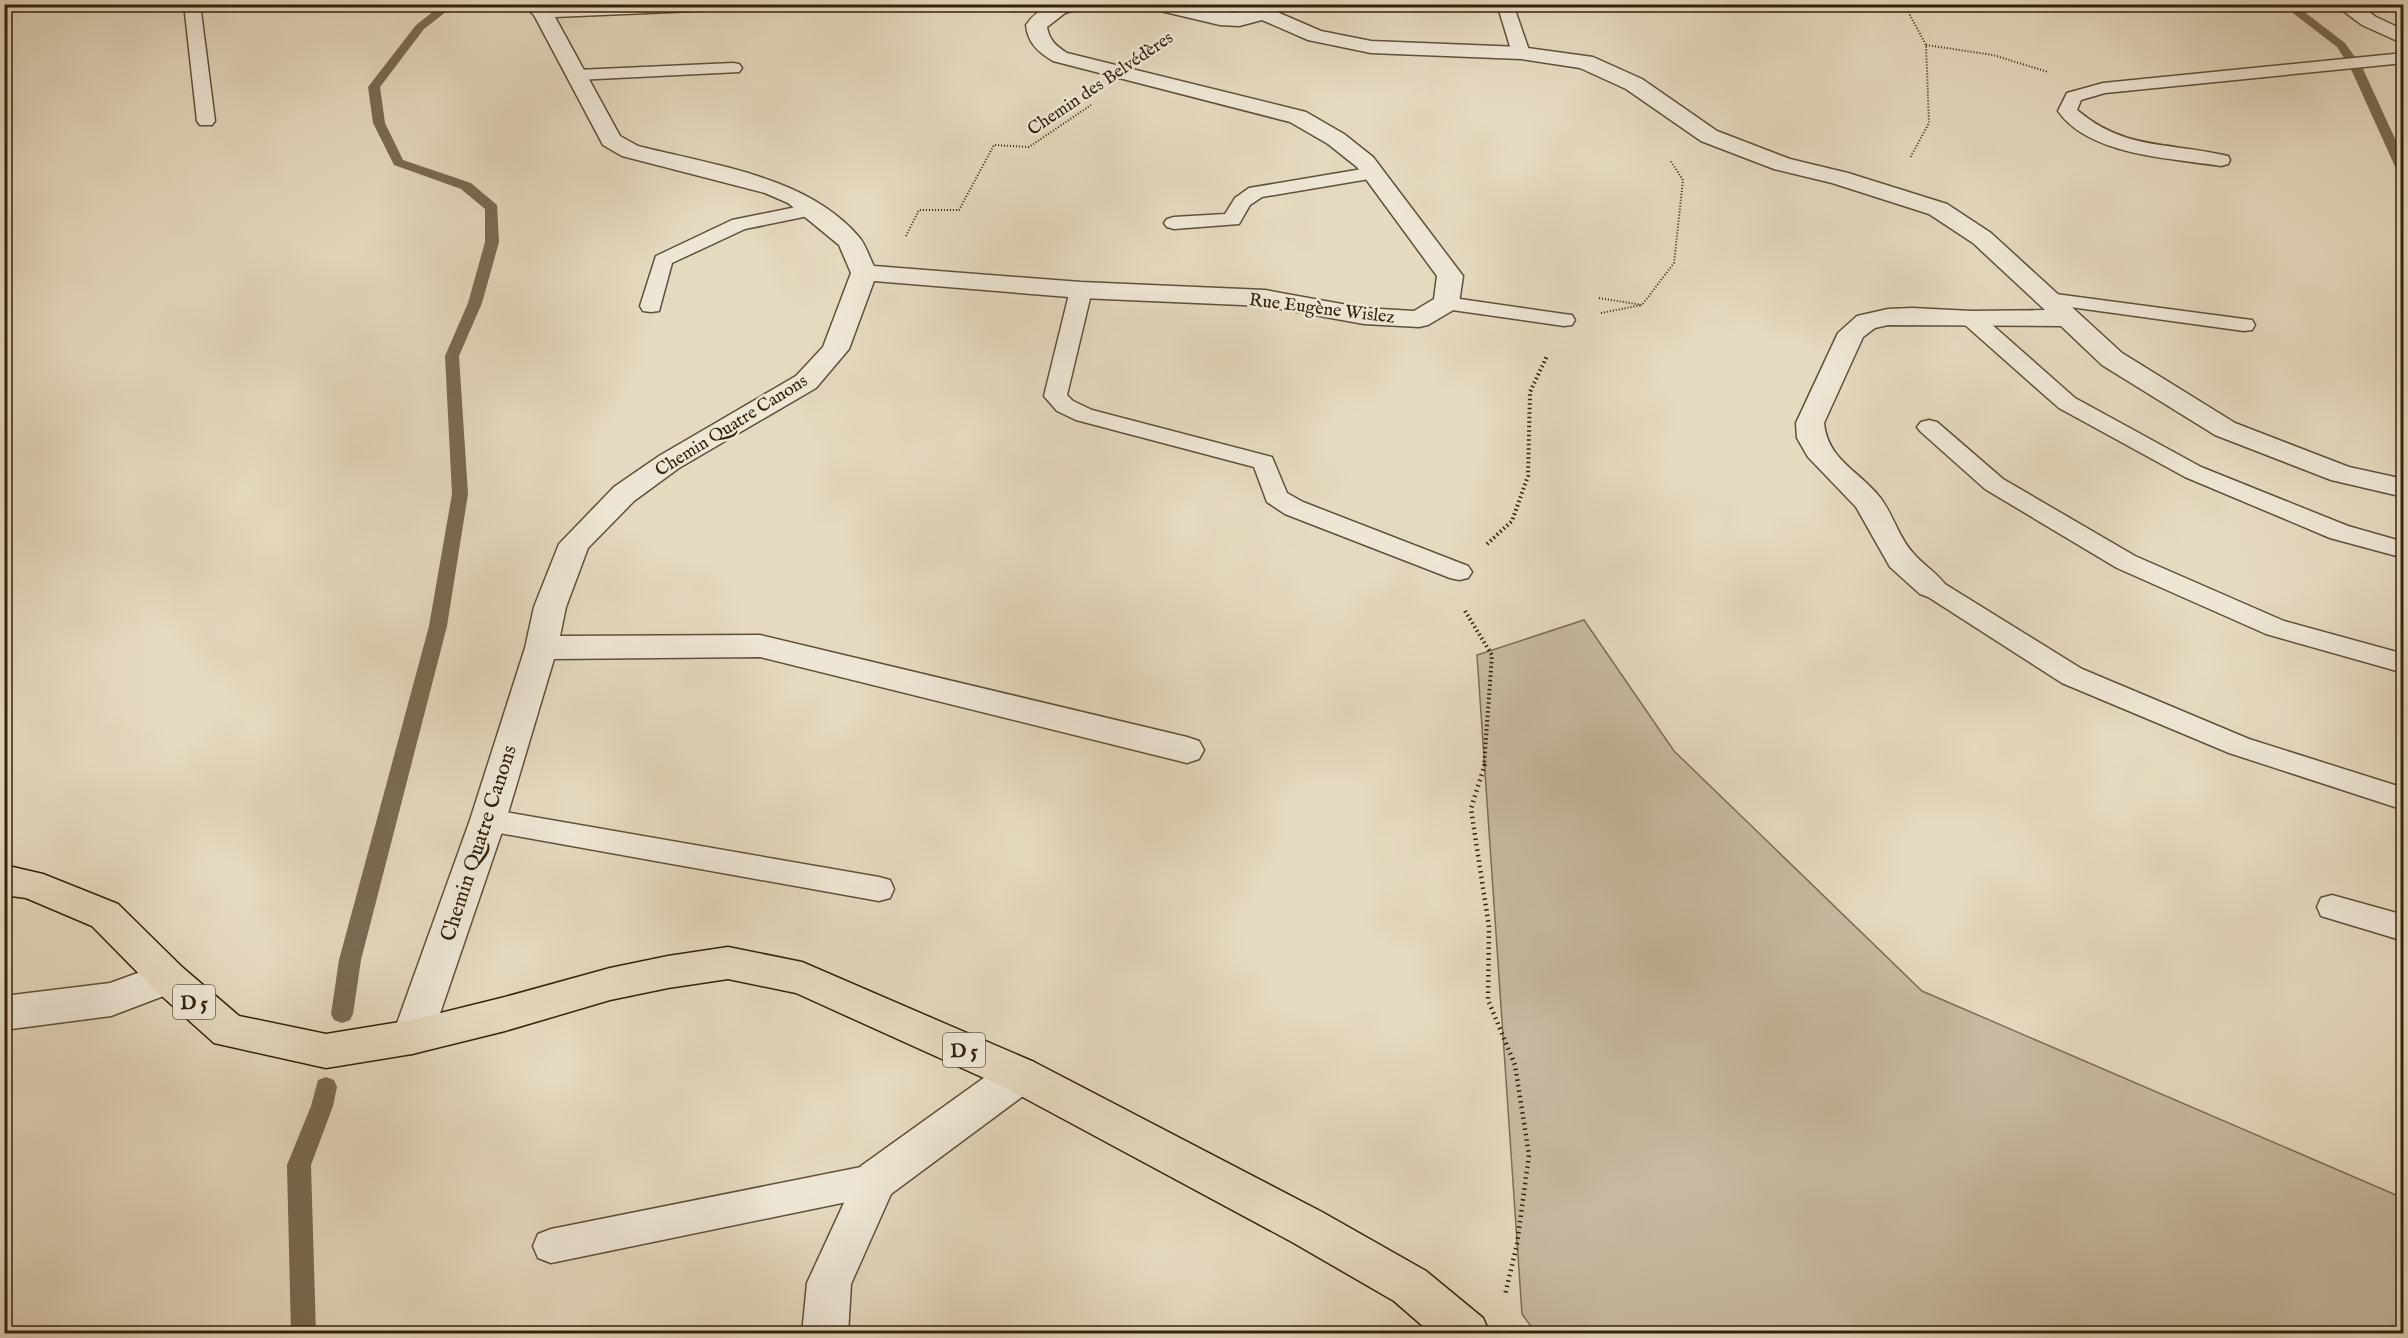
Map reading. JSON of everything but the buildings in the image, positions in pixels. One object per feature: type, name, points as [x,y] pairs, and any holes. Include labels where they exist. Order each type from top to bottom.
[{"type":"main road","name":"D 5","points":[[4,880],[30,884],[105,915],[168,978],[228,1031],[326,1051],[412,1037],[505,1014],[610,984],[668,972],[728,963],[802,978],[1020,1075],[1296,1221],[1410,1286],[1467,1334]]},
{"type":"street","points":[[718,4],[537,8],[577,75],[611,140],[630,151],[773,188],[796,198],[849,242],[875,273]]},
{"type":"street","points":[[1074,4],[1058,9],[1036,25],[1037,36],[1043,47],[1060,57],[1298,117],[1336,139],[1365,162],[1450,276],[1446,303]]},
{"type":"street","points":[[1155,4],[1239,20],[1259,9],[1316,36],[1371,46],[1521,53],[1585,62],[1634,84],[1709,136],[1782,164],[1938,209],[1982,238],[2112,359],[2225,429],[2342,474],[2403,488]]},
{"type":"street","points":[[2344,4],[2369,21],[2403,38]]},
{"type":"street","name":"Rue Eugène Wislez","points":[[875,273],[1081,290],[1265,298],[1364,316],[1419,319],[1446,303]]},
{"type":"street","name":"Chemin Quatre Canons","points":[[412,1037],[488,820],[541,648],[550,607],[574,544],[624,494],[669,462],[806,382],[836,349],[875,273]]},
{"type":"street","points":[[1930,587],[1901,560],[1868,502],[1822,457],[1811,438],[1810,423],[1838,368],[1851,333],[1866,321],[1912,316],[1972,319],[2057,308]]},
{"type":"street","points":[[541,648],[760,646],[1187,750]]},
{"type":"street","points":[[4,1013],[111,999],[168,978]]},
{"type":"street","points":[[825,1334],[829,1283],[876,1180],[1020,1075]]},
{"type":"lane","points":[[192,4],[206,121]]},
{"type":"lane","points":[[1505,4],[1521,53]]},
{"type":"lane","points":[[2221,160],[2125,145],[2088,129],[2067,111],[2073,97],[2103,88],[2403,58]]},
{"type":"lane","points":[[577,75],[733,68]]},
{"type":"lane","points":[[1174,223],[1232,220],[1242,202],[1256,192],[1374,173]]},
{"type":"lane","points":[[651,306],[663,260],[739,224],[811,210]]},
{"type":"lane","points":[[1081,290],[1055,396],[1065,406],[1084,415],[1264,462],[1276,497],[1294,508],[1459,572]]},
{"type":"lane","points":[[1446,303],[1564,320]]},
{"type":"lane","points":[[2057,308],[2244,325]]},
{"type":"lane","points":[[1972,319],[2067,404],[2193,472],[2339,532],[2403,550]]},
{"type":"lane","points":[[1929,427],[1994,484],[2126,562],[2275,628],[2403,664]]},
{"type":"lane","points":[[1930,587],[2072,676],[2239,746],[2403,799]]},
{"type":"lane","points":[[488,820],[879,889]]},
{"type":"lane","points":[[2332,907],[2403,928]]},
{"type":"lane","points":[[551,1246],[876,1180]]},
{"type":"path","points":[[1892,194],[1929,123],[1926,45],[1904,4]]},
{"type":"path","points":[[1926,45],[1993,55],[2103,88]]},
{"type":"path","name":"Chemin des Belvédères","points":[[875,273],[919,210],[959,210],[994,145],[1029,147],[1134,76]]},
{"type":"path","points":[[1504,1300],[1517,1244],[1529,1155],[1515,1065],[1488,1000],[1489,927],[1471,809],[1485,763],[1492,655],[1465,611],[1459,572],[1512,521],[1528,476],[1530,393],[1564,320],[1642,305],[1674,263],[1683,180],[1667,154]]},
{"type":"path","points":[[1597,298],[1642,305]]},
{"type":"shaded area","points":[[1584,620],[1674,751],[1922,991],[2403,1198],[2403,1333],[1536,1333],[1522,1314],[1477,655]]},
{"type":"waterway","points":[[342,1014],[350,960],[438,626],[460,494],[452,356],[475,303],[492,242],[492,208],[466,186],[398,162],[379,123],[374,87],[420,27],[451,4]]},
{"type":"waterway","points":[[2286,4],[2341,45],[2356,67],[2404,173]]},
{"type":"waterway","points":[[304,1334],[299,1165],[322,1106],[326,1087]]}]
